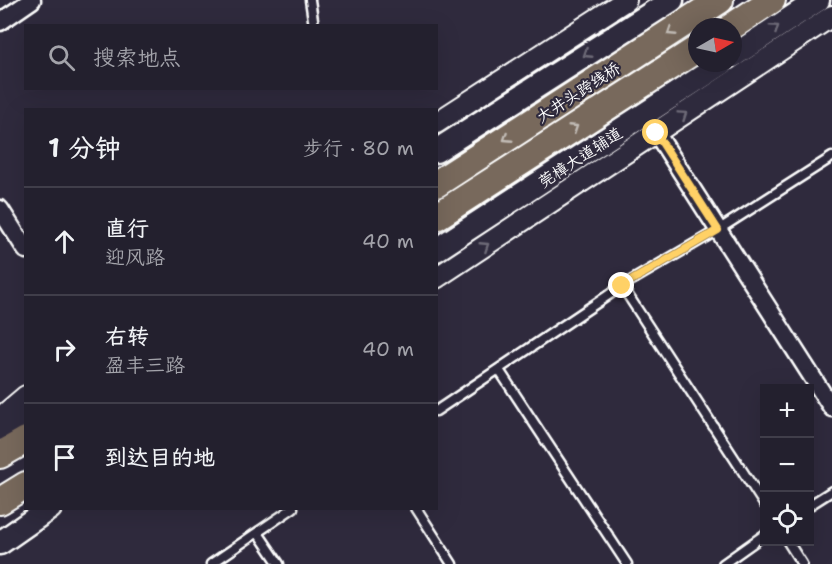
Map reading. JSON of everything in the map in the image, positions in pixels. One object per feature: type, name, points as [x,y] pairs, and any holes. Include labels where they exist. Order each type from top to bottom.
[{"type":"main road","points":[[438,150],[672,0]]},
{"type":"main road","name":"大井头跨线桥","points":[[438,183],[720,0]]},
{"type":"main road","points":[[742,20],[772,0]]},
{"type":"main road","points":[[742,50],[818,0]]},
{"type":"main road","name":"大井头跨线桥","points":[[438,216],[688,55]]},
{"type":"main road","name":"莞樟大道辅道","points":[[438,249],[651,124],[712,72]]},
{"type":"main road","points":[[0,429],[24,415]]},
{"type":"main road","points":[[0,455],[24,441]]},
{"type":"main road","points":[[0,502],[24,485]]},
{"type":"main road","points":[[0,502],[24,494]]},
{"type":"main road","points":[[0,543],[47,510]]},
{"type":"street","points":[[0,22],[32,0]]},
{"type":"street","points":[[438,122],[626,0],[640,21]]},
{"type":"street","points":[[438,277],[651,124],[832,16]]},
{"type":"street","points":[[651,124],[832,408]]},
{"type":"street","points":[[0,209],[24,247]]},
{"type":"street","points":[[0,418],[24,398]]},
{"type":"lane","points":[[310,0],[314,24]]},
{"type":"lane","points":[[438,410],[622,286],[718,230],[832,157]]},
{"type":"lane","points":[[622,286],[760,496]]},
{"type":"lane","points":[[499,370],[627,564]]},
{"type":"lane","points":[[814,502],[832,491]]},
{"type":"lane","points":[[211,564],[290,510]]},
{"type":"lane","points":[[417,510],[452,564]]},
{"type":"lane","points":[[258,533],[279,564]]},
{"type":"lane","points":[[723,564],[760,538]]},
{"type":"lane","points":[[791,546],[802,564]]},
{"type":"route","points":[[622,286],[718,230],[656,133]]}]
